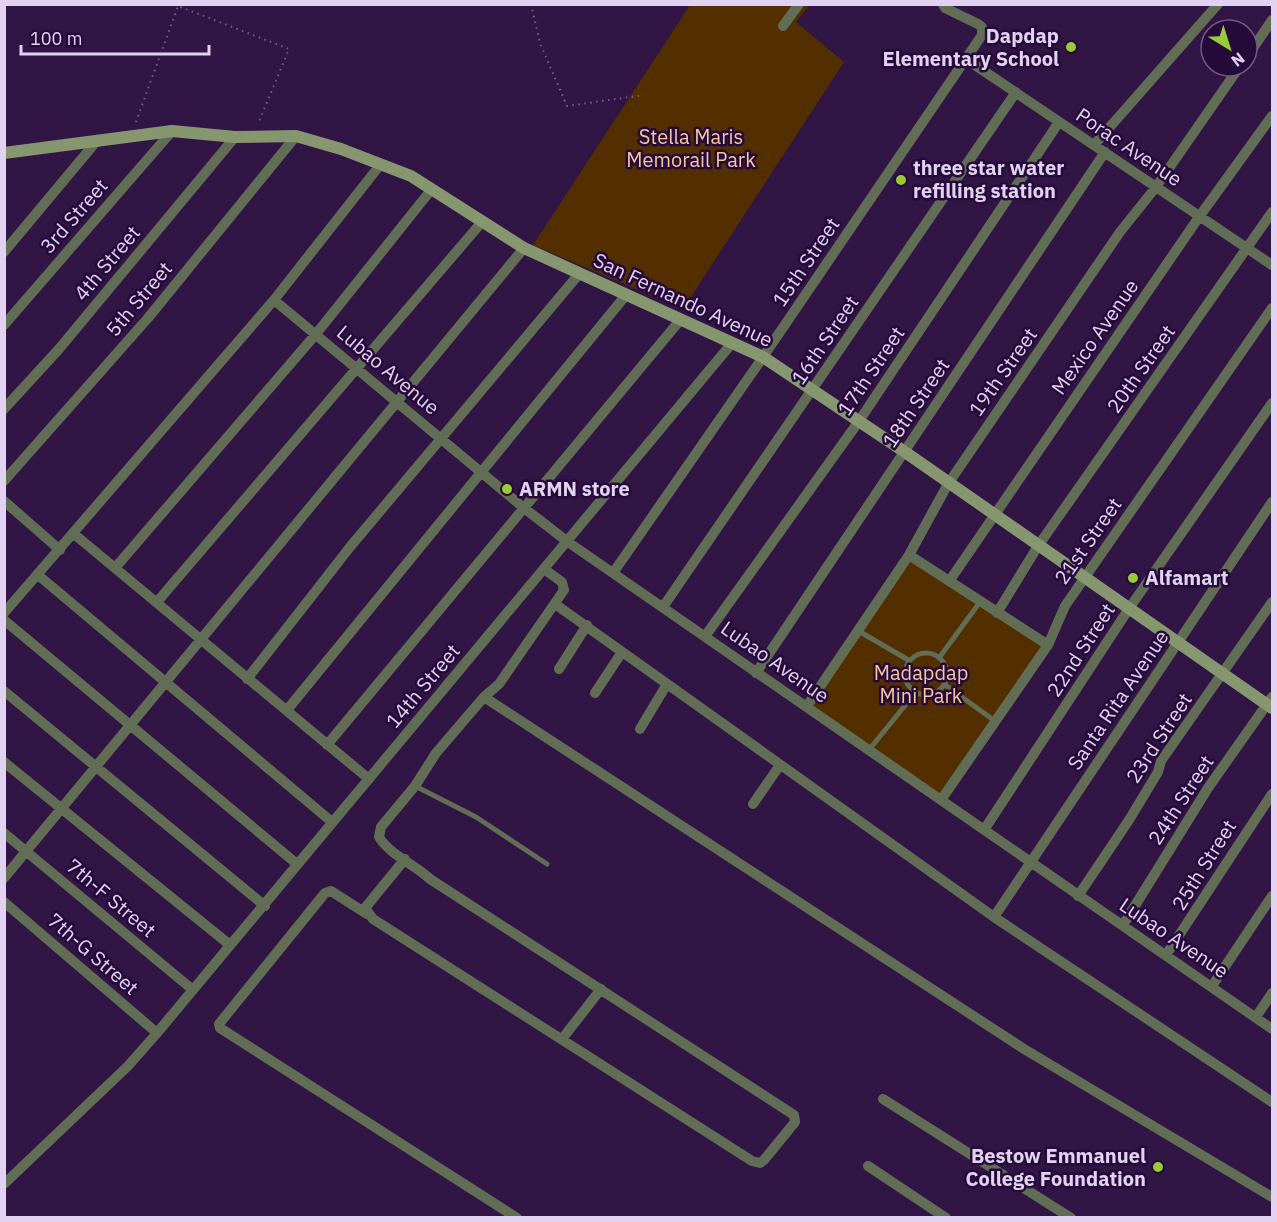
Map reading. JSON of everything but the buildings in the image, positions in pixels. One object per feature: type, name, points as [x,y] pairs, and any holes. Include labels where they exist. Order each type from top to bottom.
[{"type":"main road","name":"San Fernando Avenue","points":[[6,154],[172,131],[235,137],[296,136],[341,149],[411,176],[480,223],[524,248],[763,357],[905,452],[1128,610],[1271,703]]},
{"type":"street","points":[[783,26],[799,4]]},
{"type":"street","name":"15th Street","points":[[613,573],[982,35],[982,27],[943,4]]},
{"type":"street","points":[[1094,145],[1218,4]]},
{"type":"street","points":[[1259,39],[1272,20]]},
{"type":"street","name":"Porac Avenue","points":[[966,59],[1272,265]]},
{"type":"street","name":"19th Street","points":[[807,706],[909,555],[948,484],[1120,232],[1156,187],[1232,78]]},
{"type":"street","name":"16th Street","points":[[663,607],[1016,92]]},
{"type":"street","name":"Mexico Avenue","points":[[950,580],[1199,217],[1272,116]]},
{"type":"street","name":"17th Street","points":[[706,635],[860,422],[1059,122]]},
{"type":"street","name":"3rd Street","points":[[4,325],[172,131]]},
{"type":"street","name":"5th Street","points":[[4,481],[148,318],[296,136]]},
{"type":"street","name":"4th Street","points":[[4,409],[59,349],[235,137]]},
{"type":"street","points":[[4,252],[95,143]]},
{"type":"street","name":"18th Street","points":[[756,672],[1105,152]]},
{"type":"street","points":[[4,613],[274,300],[380,165]]},
{"type":"street","points":[[115,568],[316,334],[431,190]]},
{"type":"street","name":"20th Street","points":[[998,613],[1038,546],[1272,213]]},
{"type":"street","points":[[157,602],[480,223]]},
{"type":"street","points":[[4,878],[524,248]]},
{"type":"street","points":[[247,679],[441,437],[579,274]]},
{"type":"street","points":[[287,710],[626,295]]},
{"type":"street","name":"Lubao Avenue","points":[[274,300],[568,542],[706,635],[868,752],[1032,861],[1078,896],[1272,1029]]},
{"type":"street","name":"21st Street","points":[[942,800],[1048,645],[1065,606],[1084,577],[1272,308]]},
{"type":"street","points":[[327,745],[681,320]]},
{"type":"street","name":"14th Street","points":[[4,1184],[141,1052],[732,343]]},
{"type":"street","name":"22nd Street","points":[[984,830],[1128,610],[1272,403]]},
{"type":"street","points":[[4,501],[60,550]]},
{"type":"street","name":"Santa Rita Avenue","points":[[994,917],[1272,502]]},
{"type":"street","points":[[74,534],[369,779]]},
{"type":"street","points":[[909,555],[1048,645]]},
{"type":"street","points":[[517,1218],[220,1028],[219,1024],[325,893],[331,891],[756,1163],[764,1160],[795,1122],[794,1115],[430,879],[405,859],[385,847],[379,837],[381,827],[415,786],[436,753],[484,697],[499,684],[555,604],[564,585],[544,569]]},
{"type":"street","points":[[38,575],[332,822]]},
{"type":"street","name":"23rd Street","points":[[1078,896],[1123,830],[1158,772],[1161,761],[1272,602]]},
{"type":"street","points":[[555,604],[994,917],[1272,1102]]},
{"type":"street","points":[[4,620],[297,864]]},
{"type":"street","points":[[559,669],[587,625]]},
{"type":"street","points":[[595,693],[622,652]]},
{"type":"street","points":[[640,729],[667,684]]},
{"type":"street","points":[[4,691],[96,764],[265,906]]},
{"type":"street","points":[[484,697],[1024,1049],[1272,1197]]},
{"type":"street","name":"24th Street","points":[[1123,925],[1208,788],[1271,703]]},
{"type":"street","points":[[4,762],[230,945]]},
{"type":"street","points":[[753,804],[780,765]]},
{"type":"street","name":"25th Street","points":[[1166,955],[1272,794]]},
{"type":"street","name":"7th-F Street","points":[[4,833],[194,990]]},
{"type":"street","points":[[367,914],[365,908],[405,859]]},
{"type":"street","points":[[1212,986],[1272,896]]},
{"type":"street","name":"7th-G Street","points":[[4,902],[157,1033]]},
{"type":"street","points":[[562,1039],[601,990]]},
{"type":"street","points":[[1256,1017],[1272,993]]},
{"type":"street","points":[[883,1100],[1071,1218]]},
{"type":"street","points":[[868,1166],[946,1218]]},
{"type":"lane","points":[[939,658],[980,602]]},
{"type":"lane","points":[[857,630],[910,661]]},
{"type":"lane","points":[[930,653],[939,658],[948,673],[945,685],[939,692],[928,695],[916,692],[906,678],[910,661],[918,654],[930,653]]},
{"type":"lane","points":[[945,685],[995,721]]},
{"type":"lane","points":[[868,752],[916,692]]},
{"type":"lane","points":[[415,786],[476,817],[547,864]]},
{"type":"path","points":[[531,4],[540,43],[567,106],[644,95]]},
{"type":"path","points":[[131,136],[179,5],[289,49],[253,136]]},
{"type":"green space","name":"Stella Maris Memorail Park","points":[[690,5],[809,5],[796,22],[844,62],[683,309],[533,245]]},
{"type":"green space","name":"Madapdap Mini Park","points":[[909,555],[1048,645],[941,800],[807,706]]},
{"type":"place","name":"Dapdap Elementary School","points":[[1071,47]]},
{"type":"place","name":"three star water refilling station","points":[[901,180]]},
{"type":"place","name":"ARMN store","points":[[507,489]]},
{"type":"place","name":"Alfamart","points":[[1133,578]]},
{"type":"place","name":"Bestow Emmanuel College Foundation","points":[[1158,1167]]}]
